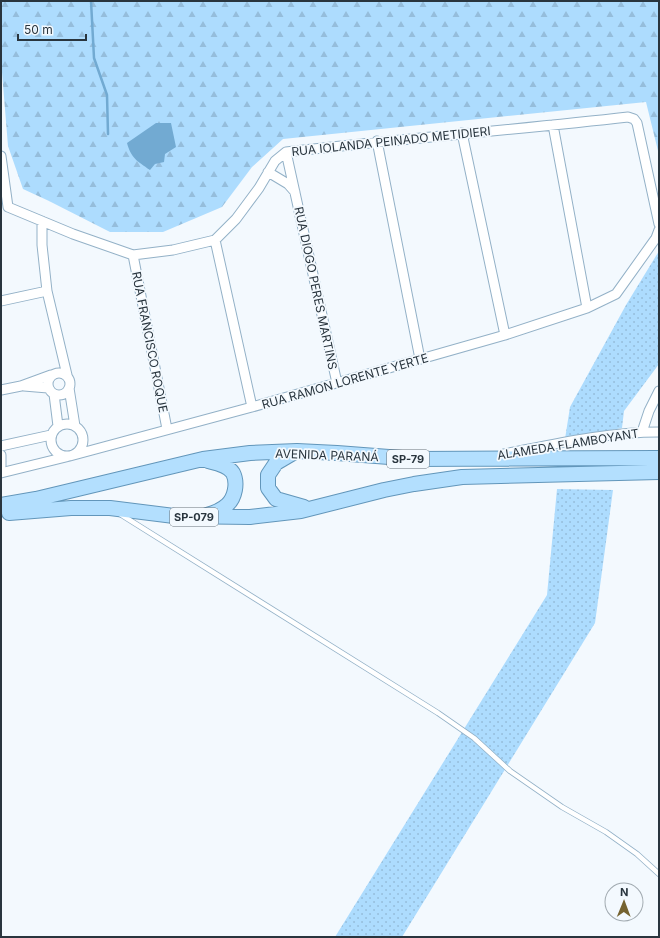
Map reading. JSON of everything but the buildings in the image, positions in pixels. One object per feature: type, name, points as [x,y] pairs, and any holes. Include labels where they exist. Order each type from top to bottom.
[{"type":"main road","name":"AVENIDA PARANÁ","points":[[1,505],[43,498],[204,459],[250,453],[297,451],[337,452],[414,460],[659,458]]},
{"type":"main road","points":[[297,451],[276,463],[268,475],[268,488],[276,500],[312,509]]},
{"type":"main road","points":[[201,517],[216,512],[227,505],[234,495],[236,483],[233,472],[224,465],[204,459]]},
{"type":"main road","name":"SP-79","points":[[384,490],[462,477],[659,472]]},
{"type":"main road","name":"SP-079","points":[[1,513],[41,509],[110,508],[174,516],[250,517],[312,509],[384,490]]},
{"type":"street","name":"RUA IOLANDA PEINADO METIDIERI","points":[[215,240],[236,219],[259,188],[275,161],[286,152],[377,141],[628,117],[634,119],[637,123],[659,224]]},
{"type":"street","points":[[553,125],[587,308]]},
{"type":"street","points":[[462,133],[504,335]]},
{"type":"street","points":[[377,141],[420,359]]},
{"type":"street","name":"RUA DIOGO PERES MARTINS","points":[[286,152],[337,383]]},
{"type":"street","points":[[1,156],[4,208],[133,256],[173,250],[215,240],[252,407]]},
{"type":"street","name":"RUA DIOGO PERES MARTINS","points":[[268,172],[288,184],[295,193]]},
{"type":"street","points":[[259,188],[267,181],[280,179]]},
{"type":"street","points":[[42,221],[42,245],[48,291],[60,347],[70,381],[75,426],[82,434],[83,445],[78,452],[70,456],[64,456],[54,451],[51,435]]},
{"type":"street","name":"RUA RAMON LORENTE YERTE","points":[[1,473],[252,407],[504,335],[587,308],[616,294],[656,238],[659,230]]},
{"type":"street","name":"RUA FRANCISCO ROQUE","points":[[133,256],[167,429]]},
{"type":"street","points":[[1,301],[48,291]]},
{"type":"street","points":[[58,426],[48,381],[54,374],[60,347]]},
{"type":"street","points":[[1,390],[21,386],[54,374],[64,373],[67,375]]},
{"type":"street","points":[[21,386],[51,391],[61,395],[68,392],[70,388]]},
{"type":"street","points":[[642,432],[649,411],[659,391]]},
{"type":"street","points":[[1,446],[51,435],[58,426],[66,424],[75,426]]},
{"type":"street","name":"ALAMEDA FLAMBOYANT","points":[[478,459],[572,441],[642,432],[659,432]]},
{"type":"street","points":[[1,455],[1,466]]},
{"type":"lane","points":[[110,508],[438,713],[474,738],[510,771],[562,807],[606,832],[637,854],[659,874]]},
{"type":"green space","points":[[1,1],[659,1],[659,155],[646,102],[283,139],[252,167],[222,207],[163,232],[110,232],[23,189],[8,146],[1,60]]},
{"type":"green space","points":[[659,251],[659,364],[624,411],[622,428],[565,439],[570,407],[626,305]]},
{"type":"green space","points":[[557,489],[613,490],[595,623],[402,937],[335,937],[547,595]]},
{"type":"shaded area","points":[[156,123],[171,123],[176,147],[165,154],[164,162],[155,164],[150,170],[135,159],[130,152],[127,143]]},
{"type":"waterway","points":[[91,1],[94,58],[107,95],[108,134]]}]
